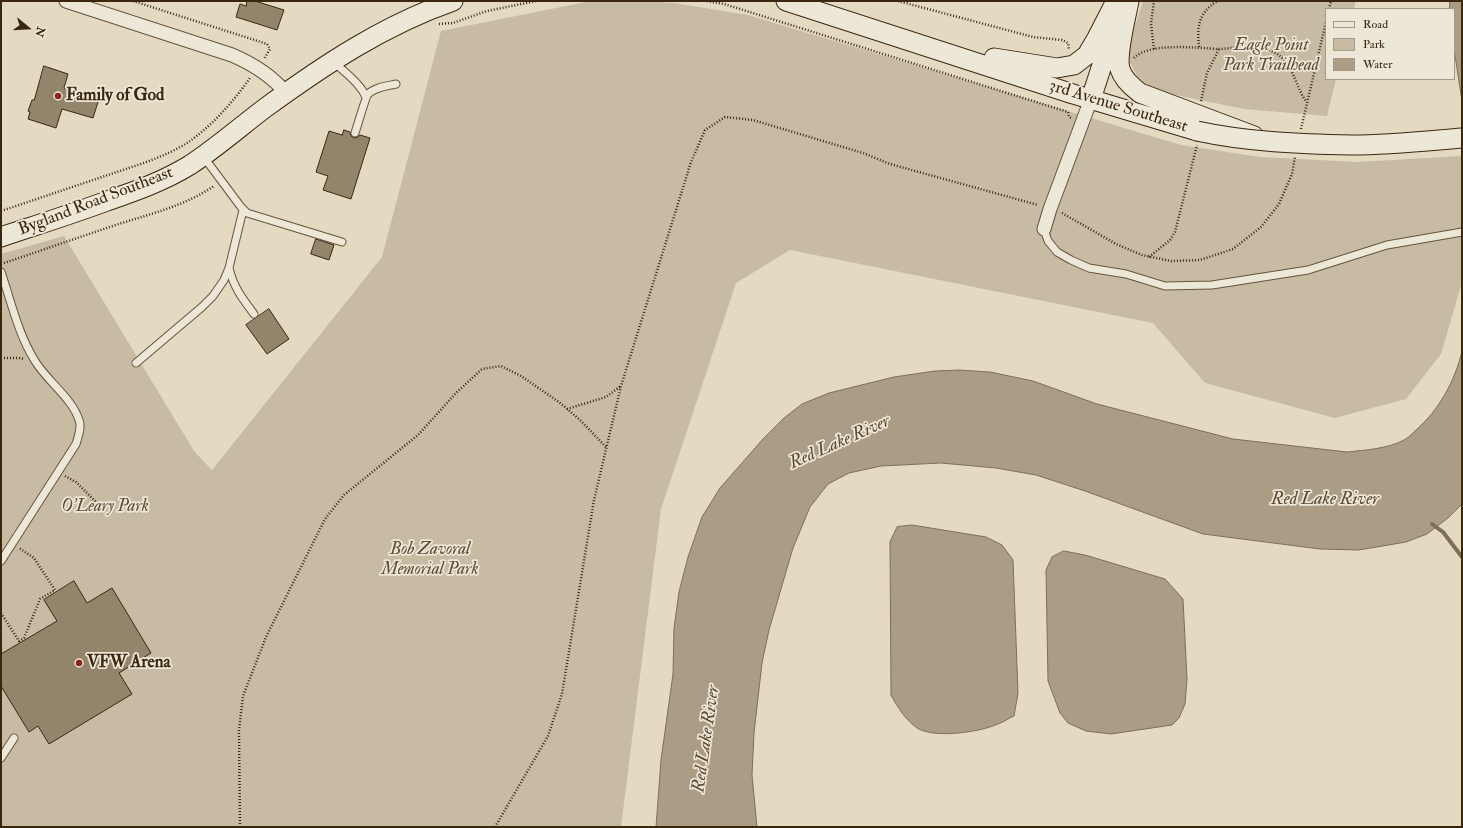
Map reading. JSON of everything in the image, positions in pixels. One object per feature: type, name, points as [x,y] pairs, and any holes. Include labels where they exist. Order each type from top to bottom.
[{"type":"street","points":[[66,1],[232,55],[258,67],[270,76],[286,92],[372,36],[400,22],[453,1]]},
{"type":"street","name":"3rd Avenue Southeast","points":[[786,1],[1091,99],[1198,123],[1215,134],[1267,141],[1353,145],[1462,138]]},
{"type":"street","points":[[930,48],[1057,68],[1074,65],[1087,55],[1116,1]]},
{"type":"street","points":[[1044,229],[1091,99],[1123,1]]},
{"type":"street","points":[[1129,1],[1119,56],[1120,69],[1126,81],[1140,94],[1198,123]]},
{"type":"street","name":"Bygland Road Southeast","points":[[1,237],[156,183],[173,175],[203,156],[286,92]]},
{"type":"lane","points":[[332,61],[362,88],[366,97],[355,133]]},
{"type":"lane","points":[[366,97],[374,90],[396,84]]},
{"type":"lane","points":[[203,156],[243,210],[251,215],[342,242]]},
{"type":"lane","points":[[136,363],[213,296],[224,280],[229,268],[243,210]]},
{"type":"lane","points":[[1044,229],[1048,241],[1057,252],[1071,260],[1089,268],[1126,274],[1164,286],[1212,285],[1308,270],[1387,245],[1462,232]]},
{"type":"lane","points":[[229,268],[232,282],[254,314]]},
{"type":"lane","points":[[1,272],[28,349],[36,363],[75,411],[80,422],[76,444],[1,561]]},
{"type":"lane","points":[[1,758],[14,738]]},
{"type":"path","points":[[1,211],[139,164],[168,153],[187,142],[214,120],[235,98],[270,48],[267,44],[133,1]]},
{"type":"path","points":[[438,24],[453,23],[487,11],[536,1]]},
{"type":"path","points":[[707,1],[724,4],[1068,112],[1069,118]]},
{"type":"path","points":[[898,1],[1033,37],[1062,40],[1068,43],[1069,51]]},
{"type":"path","points":[[1154,1],[1151,24],[1154,49]]},
{"type":"path","points":[[1199,47],[1198,30],[1200,20],[1210,6],[1218,1]]},
{"type":"path","points":[[1300,131],[1325,26]]},
{"type":"path","points":[[1133,59],[1142,52],[1154,49],[1199,47],[1219,49],[1244,46],[1258,47],[1281,56],[1306,102]]},
{"type":"path","points":[[1148,257],[1170,240],[1175,232],[1197,145],[1199,112],[1206,73],[1219,49]]},
{"type":"path","points":[[495,827],[548,736],[562,694],[594,500],[621,386],[691,162],[705,130],[725,117],[754,120],[863,153],[890,164],[1064,213],[1116,244],[1148,257],[1171,261],[1200,260],[1233,249],[1261,227],[1279,204],[1292,174],[1296,152]]},
{"type":"path","points":[[1,264],[178,205],[205,192],[222,181]]},
{"type":"path","points":[[1,358],[19,358],[36,363]]},
{"type":"path","points":[[240,827],[239,730],[243,696],[266,637],[325,520],[344,495],[418,435],[456,393],[482,369],[501,366],[521,376],[567,409],[606,447]]},
{"type":"path","points":[[567,409],[606,397],[621,386]]},
{"type":"path","points":[[58,472],[76,482],[96,502]]},
{"type":"path","points":[[1,613],[19,641],[24,638],[40,599],[55,590],[34,558],[12,544]]},
{"type":"green space","name":"Bob Zavoral Memorial Park","points":[[591,1],[674,3],[748,15],[1181,145],[1260,157],[1357,162],[1462,156],[1462,282],[1441,354],[1406,399],[1335,418],[1205,383],[1153,323],[790,250],[736,283],[661,509],[621,827],[1,827],[1,254],[64,236],[194,451],[212,470],[382,257],[441,31]]},
{"type":"green space","name":"Eagle Point Park Trailhead","points":[[1143,1],[1356,1],[1354,8],[1325,8],[1325,80],[1336,80],[1327,116],[1244,109],[1156,91],[1138,78],[1126,54]]},
{"type":"water","points":[[1450,1],[1462,1],[1462,101],[1455,56],[1455,8],[1450,8]]},
{"type":"water","name":"Red Lake River","points":[[1462,351],[1462,504],[1448,518],[1427,534],[1406,542],[1359,550],[1320,549],[1203,534],[1085,491],[1036,475],[996,468],[941,463],[881,466],[849,473],[828,484],[810,507],[793,548],[769,630],[762,663],[754,733],[752,775],[757,827],[656,827],[661,760],[673,674],[674,628],[679,592],[688,557],[702,517],[720,488],[763,439],[784,418],[802,404],[829,393],[894,377],[935,371],[959,370],[990,372],[1033,381],[1097,404],[1233,439],[1347,452],[1376,449],[1397,443],[1410,436],[1439,404],[1455,373]]},
{"type":"water","points":[[912,525],[986,537],[1002,545],[1013,560],[1018,693],[1014,716],[1000,723],[969,732],[946,734],[925,731],[917,728],[905,717],[891,695],[890,542],[897,527]]},
{"type":"water","points":[[1064,551],[1085,555],[1165,579],[1183,599],[1187,679],[1185,704],[1179,718],[1172,725],[1111,734],[1086,731],[1068,723],[1060,713],[1048,681],[1046,570],[1052,557]]},
{"type":"building","points":[[247,1],[255,1],[284,10],[277,30],[236,17],[240,4],[246,6]]},
{"type":"building","points":[[44,66],[68,74],[64,88],[99,99],[93,118],[62,109],[56,128],[28,119],[30,112],[28,111],[32,100],[34,100]]},
{"type":"building","points":[[344,130],[350,132],[351,136],[354,138],[360,135],[370,138],[351,199],[323,190],[328,176],[316,172],[329,131],[342,135]]},
{"type":"building","points":[[316,239],[334,245],[329,260],[311,254]]},
{"type":"building","points":[[269,309],[289,339],[267,354],[246,325]]},
{"type":"building","points":[[74,581],[87,603],[112,588],[151,653],[119,673],[132,694],[49,744],[38,726],[29,732],[1,686],[1,654],[57,621],[44,600]]},
{"type":"waterway","points":[[1432,524],[1443,532],[1462,557]]},
{"type":"place","name":"Family of God","points":[[58,96]]},
{"type":"place","name":"VFW Arena","points":[[79,663]]},
{"type":"park label","name":"O'Leary Park","points":[[105,507]]}]
